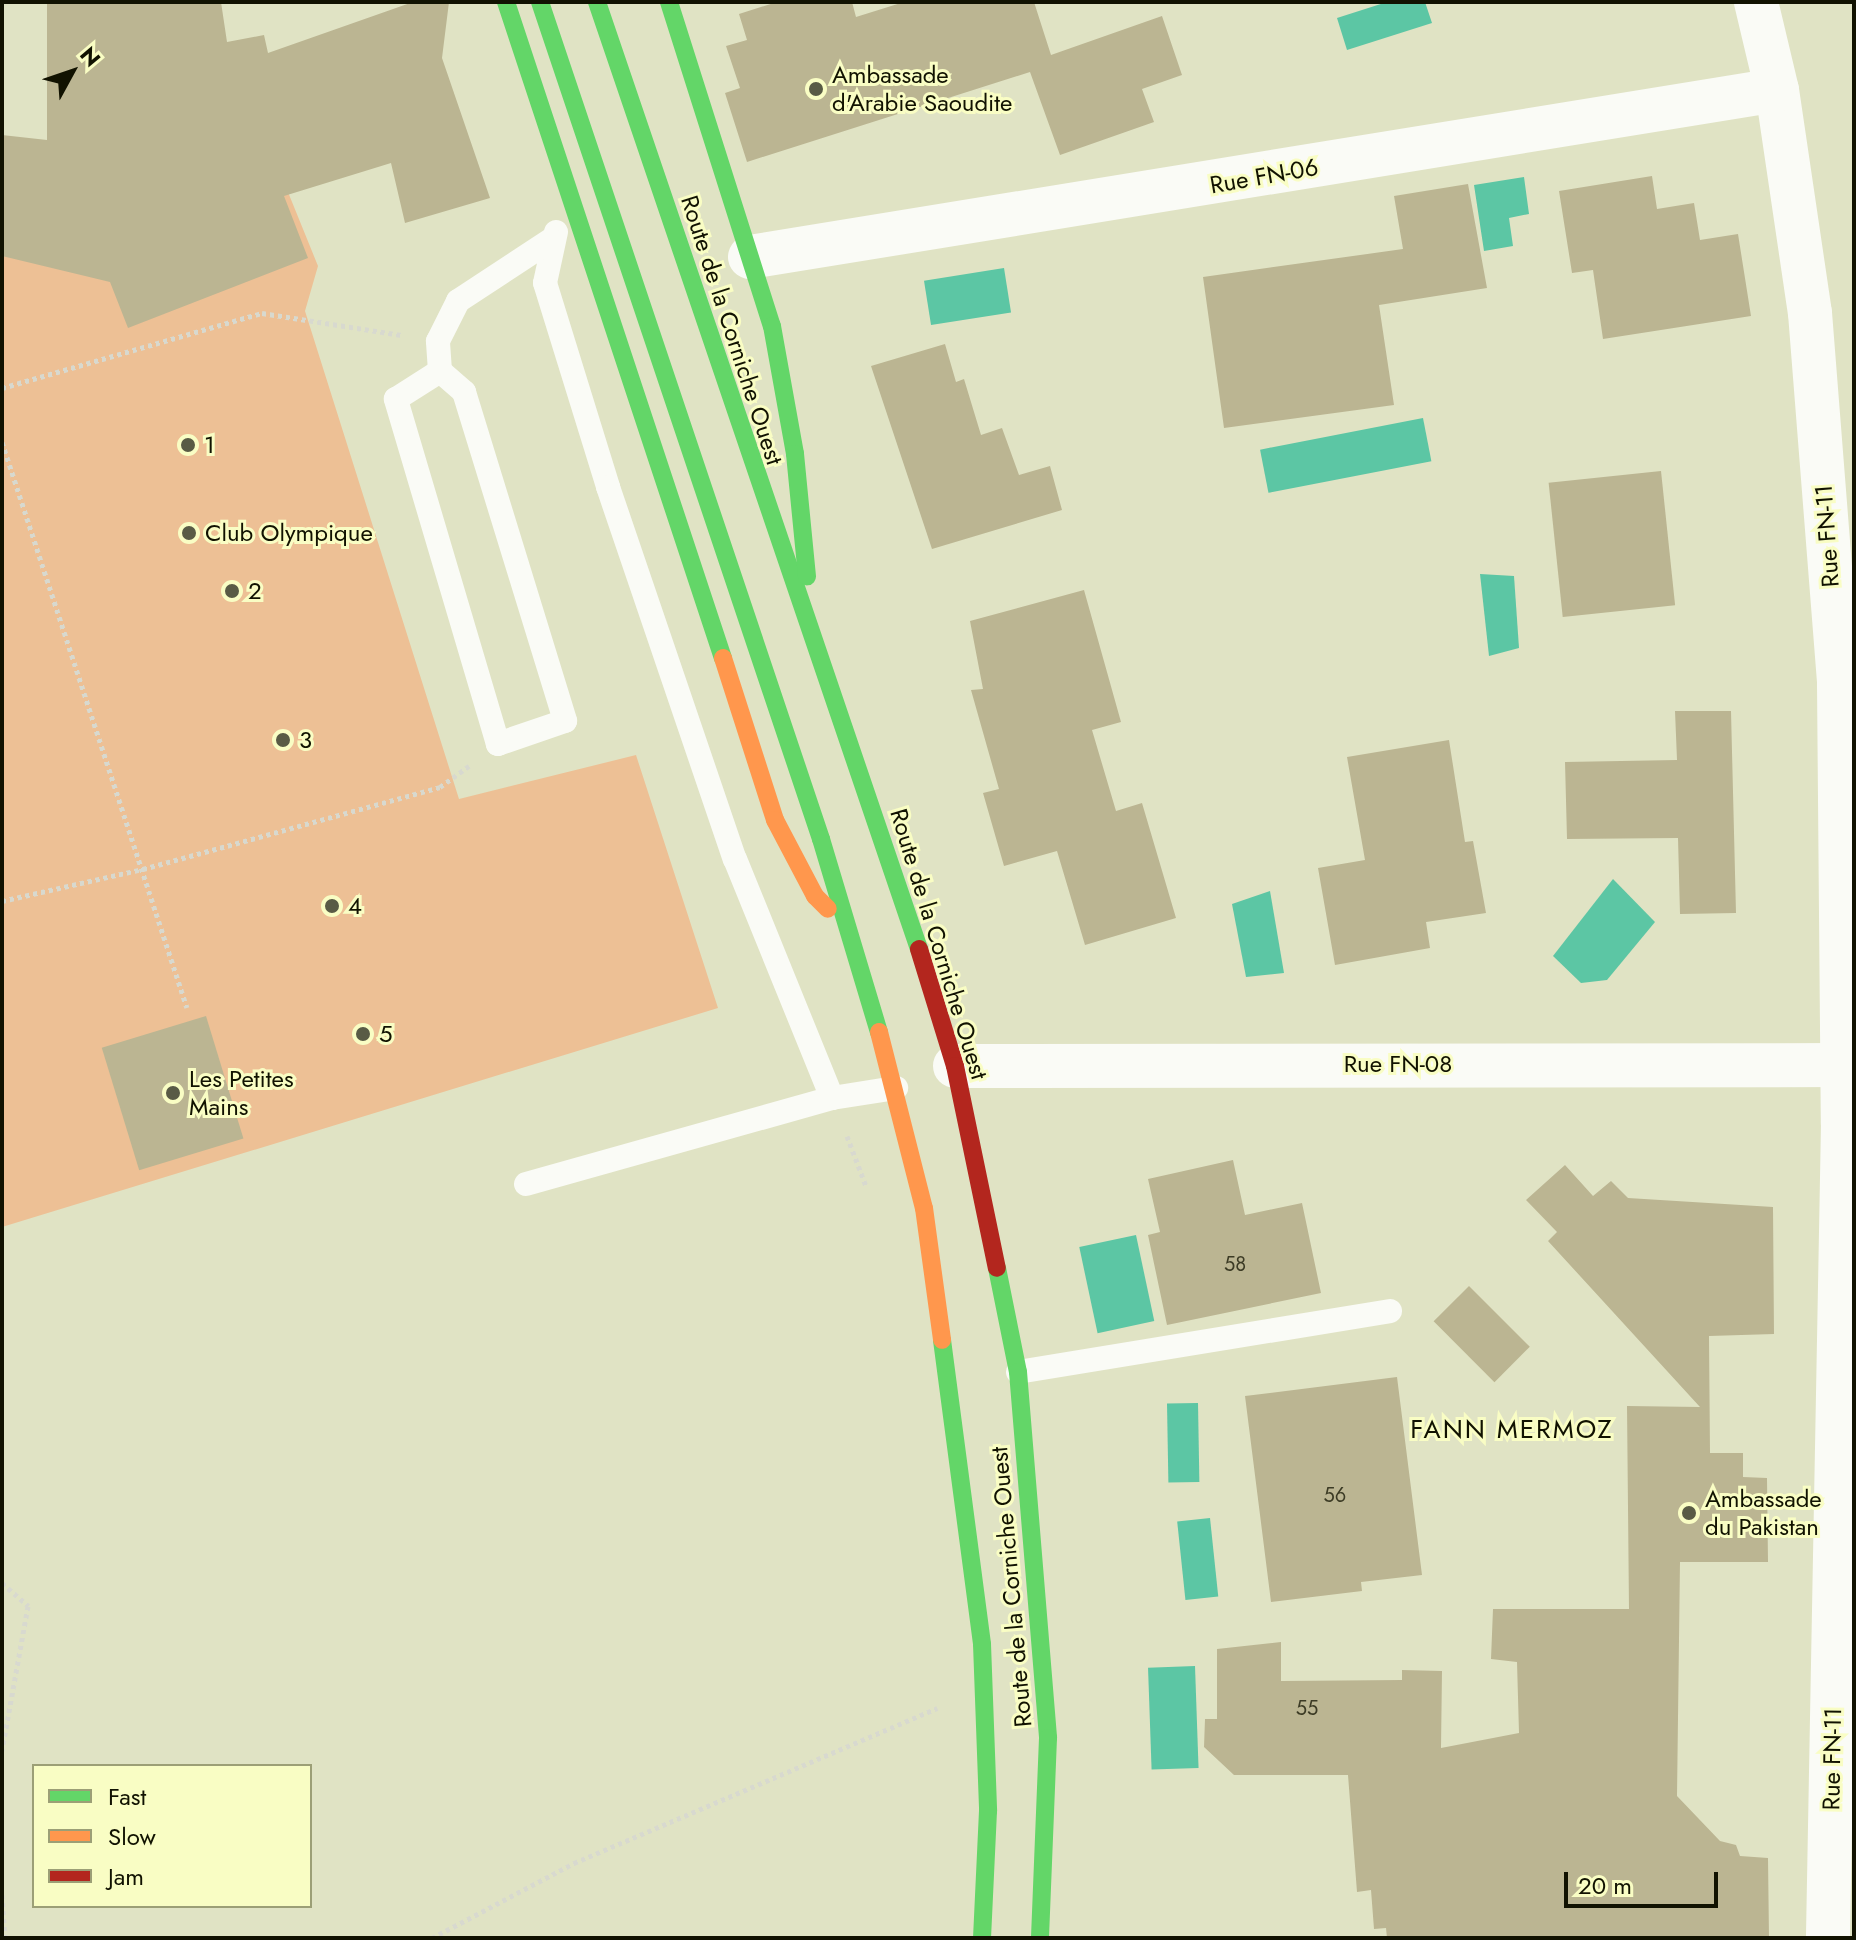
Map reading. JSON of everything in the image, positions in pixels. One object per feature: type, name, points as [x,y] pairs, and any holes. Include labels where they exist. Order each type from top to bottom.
[{"type":"highway","points":[[506,2],[575,199],[775,820],[815,896],[850,931]]},
{"type":"highway","name":"Route de la Corniche Ouest","points":[[540,2],[850,931],[896,1088],[924,1208],[950,1376],[982,1644],[988,1811],[982,1938]]},
{"type":"highway","name":"Route de la Corniche Ouest","points":[[597,2],[816,658],[902,893],[955,1066],[1018,1372],[1048,1738],[1049,1805],[1040,1938]]},
{"type":"highway","points":[[669,2],[772,326],[795,454],[816,658]]},
{"type":"street","name":"Rue FN-11","points":[[1756,2],[1777,90],[1810,313],[1839,684],[1841,1065],[1848,1124],[1828,1938]]},
{"type":"street","name":"Rue FN-06","points":[[750,257],[963,226],[1777,90]]},
{"type":"street","name":"Rue FN-08","points":[[955,1066],[1841,1065]]},
{"type":"lane","points":[[575,199],[551,240],[545,283],[608,487],[735,859],[832,1098]]},
{"type":"lane","points":[[440,371],[396,399],[498,744],[565,721],[464,392],[440,371],[438,341],[458,301],[551,240]]},
{"type":"lane","points":[[526,1184],[832,1098],[896,1088]]},
{"type":"lane","points":[[1018,1372],[1390,1311]]},
{"type":"path","points":[[2,388],[262,313],[438,341]]},
{"type":"path","points":[[2,442],[187,1008]]},
{"type":"path","points":[[2,901],[143,869],[440,787],[498,744]]},
{"type":"path","points":[[2,1583],[28,1606],[2,1751]]},
{"type":"path","points":[[432,1938],[574,1863],[952,1701]]},
{"type":"path","points":[[2,1895],[5,1938]]},
{"type":"shaded area","points":[[1387,2],[1425,2],[1432,23],[1347,50],[1337,18]]},
{"type":"shaded area","name":"Club Olympique","points":[[262,128],[318,266],[305,311],[459,799],[636,755],[718,1008],[2,1227],[2,191]]},
{"type":"shaded area","points":[[1524,177],[1529,214],[1509,218],[1513,246],[1484,251],[1474,185]]},
{"type":"shaded area","points":[[1004,268],[1011,312],[931,325],[924,281]]},
{"type":"shaded area","points":[[1423,418],[1431,461],[1268,493],[1260,450]]},
{"type":"shaded area","points":[[1480,574],[1514,576],[1519,648],[1489,656]]},
{"type":"shaded area","points":[[1613,879],[1655,922],[1607,980],[1581,983],[1553,956]]},
{"type":"shaded area","points":[[1270,891],[1284,973],[1246,977],[1232,904]]},
{"type":"shaded area","points":[[1136,1235],[1154,1321],[1098,1333],[1079,1247]]},
{"type":"shaded area","points":[[1198,1403],[1199,1482],[1168,1483],[1167,1404]]},
{"type":"shaded area","points":[[1210,1518],[1218,1597],[1185,1600],[1177,1521]]},
{"type":"shaded area","points":[[1195,1666],[1199,1768],[1152,1770],[1148,1668]]},
{"type":"building","points":[[47,2],[221,2],[227,42],[264,35],[268,53],[413,2],[449,2],[442,58],[490,198],[405,223],[391,163],[284,196],[308,258],[128,328],[110,282],[2,256],[2,135],[47,140]]},
{"type":"building","points":[[777,2],[852,2],[856,17],[904,2],[1034,2],[1051,55],[1162,16],[1182,75],[1142,89],[1154,122],[1060,155],[1030,72],[747,162],[725,93],[740,88],[726,46],[747,40],[739,14]]},
{"type":"building","points":[[1652,176],[1657,209],[1694,203],[1700,240],[1738,234],[1751,316],[1603,339],[1593,270],[1572,273],[1559,191]]},
{"type":"building","points":[[1468,184],[1487,288],[1379,305],[1394,405],[1224,428],[1203,277],[1403,249],[1394,196]]},
{"type":"building","points":[[945,344],[956,382],[964,379],[981,435],[1002,428],[1019,475],[1050,466],[1062,510],[932,549],[871,366]]},
{"type":"building","points":[[1661,471],[1675,605],[1563,617],[1549,483]]},
{"type":"building","points":[[1084,590],[1121,722],[1092,730],[1116,811],[1142,803],[1176,918],[1085,945],[1057,851],[1004,866],[983,793],[999,789],[971,690],[983,689],[970,621]]},
{"type":"building","points":[[1675,711],[1731,711],[1736,913],[1680,914],[1678,838],[1567,839],[1565,762],[1677,760]]},
{"type":"building","points":[[1449,740],[1465,842],[1473,841],[1486,913],[1426,922],[1430,948],[1335,965],[1318,868],[1365,860],[1347,757]]},
{"type":"building","name":"Les Petites Mains","points":[[206,1016],[243,1138],[139,1170],[102,1048]]},
{"type":"building","points":[[1233,1160],[1245,1215],[1302,1203],[1321,1293],[1167,1325],[1148,1235],[1160,1232],[1148,1179]]},
{"type":"building","points":[[1565,1165],[1593,1196],[1611,1181],[1628,1198],[1773,1207],[1774,1334],[1709,1336],[1710,1453],[1743,1453],[1743,1477],[1767,1478],[1768,1562],[1680,1562],[1677,1796],[1720,1841],[1736,1845],[1740,1856],[1768,1858],[1769,1938],[1387,1938],[1386,1928],[1374,1929],[1371,1890],[1357,1892],[1348,1775],[1234,1775],[1204,1747],[1205,1719],[1217,1719],[1217,1649],[1281,1642],[1281,1681],[1402,1680],[1402,1670],[1442,1671],[1441,1748],[1519,1733],[1517,1662],[1491,1659],[1493,1609],[1629,1609],[1627,1406],[1700,1407],[1548,1241],[1557,1232],[1526,1200]]},
{"type":"building","points":[[1469,1286],[1530,1347],[1494,1382],[1434,1321]]},
{"type":"building","points":[[1397,1377],[1422,1575],[1361,1582],[1362,1591],[1271,1602],[1245,1396]]},
{"type":"traffic: fast","points":[[506,2],[723,658]]},
{"type":"traffic: fast","points":[[540,2],[821,839],[879,1032]]},
{"type":"traffic: fast","points":[[597,2],[919,949]]},
{"type":"traffic: fast","points":[[669,2],[772,326],[795,454],[807,576]]},
{"type":"traffic: fast","points":[[997,1268],[1018,1372],[1048,1738],[1040,1938]]},
{"type":"traffic: fast","points":[[942,1340],[982,1644],[988,1811],[982,1938]]},
{"type":"traffic: slow","points":[[723,658],[775,820],[815,896],[828,909]]},
{"type":"traffic: slow","points":[[879,1032],[924,1208],[942,1340]]},
{"type":"traffic: jam","points":[[919,949],[955,1066],[997,1268]]},
{"type":"place","name":"Ambassade d'Arabie Saoudite","points":[[816,89]]},
{"type":"place","name":"1","points":[[188,445]]},
{"type":"place","name":"Club Olympique","points":[[189,533]]},
{"type":"place","name":"2","points":[[232,591]]},
{"type":"place","name":"3","points":[[283,740]]},
{"type":"place","name":"4","points":[[332,906]]},
{"type":"place","name":"5","points":[[363,1034]]},
{"type":"place","name":"Les Petites Mains","points":[[173,1093]]},
{"type":"place","name":"Ambassade du Pakistan","points":[[1689,1513]]},
{"type":"district","name":"FANN MERMOZ","points":[[1512,1430]]}]
